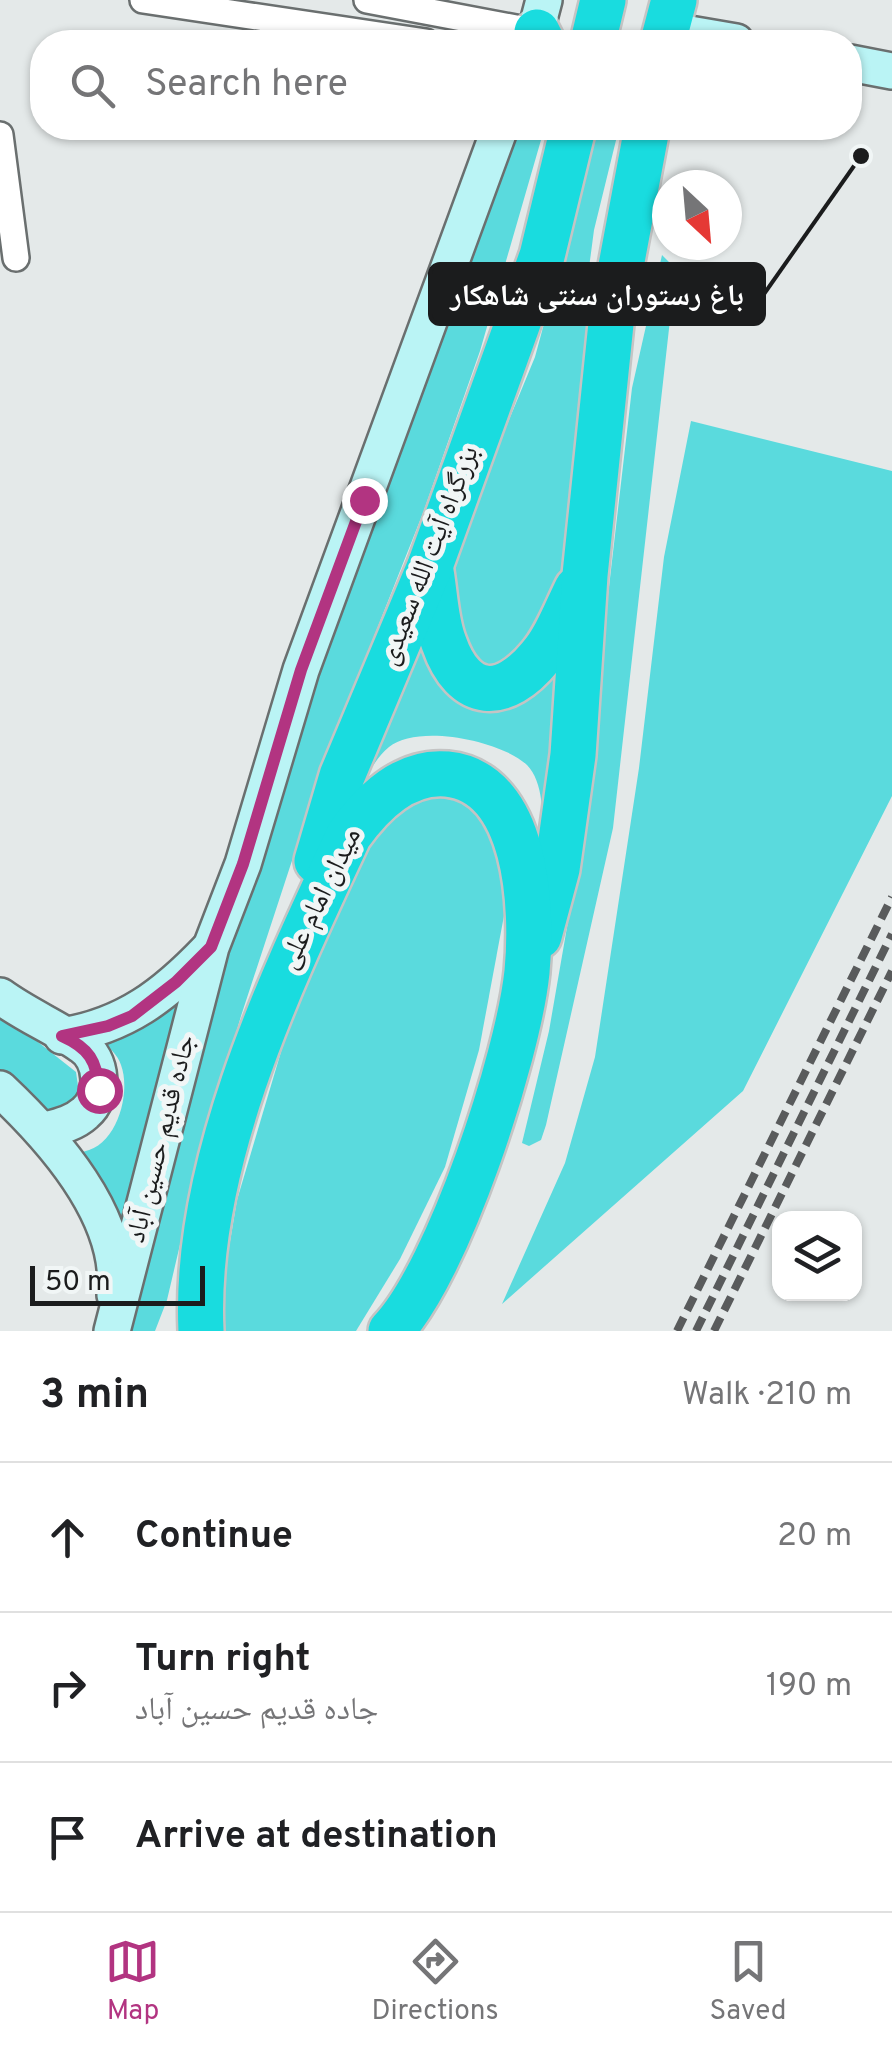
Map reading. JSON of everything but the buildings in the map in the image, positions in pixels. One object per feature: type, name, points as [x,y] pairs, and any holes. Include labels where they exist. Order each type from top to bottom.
[{"type":"highway","points":[[596,30],[603,0]]},
{"type":"highway","name":"بزرگراه آیت الله سعیدی","points":[[280,983],[342,776],[430,566],[542,256],[570,140]]},
{"type":"highway","points":[[527,971],[545,918],[560,850],[573,755],[585,576],[612,314],[646,140]]},
{"type":"highway","points":[[430,566],[444,643],[462,676],[480,689],[500,690],[517,682],[543,655],[585,576]]},
{"type":"highway","name":"میدان امام علی","points":[[201,1331],[198,1283],[216,1188],[254,1049],[280,983],[349,836],[363,815],[396,788],[417,777],[441,774],[466,777],[490,794],[513,826],[522,870],[527,971],[501,1088],[462,1199],[393,1329]]},
{"type":"highway","points":[[178,1331],[198,1283]]},
{"type":"street","points":[[144,0],[345,30]]},
{"type":"street","points":[[367,0],[539,29]]},
{"type":"street","points":[[862,65],[892,71]]},
{"type":"street","points":[[0,135],[16,258]]},
{"type":"street","name":"جاده قدیم حسین آباد","points":[[112,1331],[211,947],[243,864],[301,670],[496,140]]},
{"type":"street","name":"جاده قدیم حسین آباد","points":[[62,1036],[108,1026],[132,1016],[176,982],[211,947]]},
{"type":"street","points":[[0,996],[84,1046],[98,1066],[99,1090],[88,1112],[68,1124],[42,1132]]},
{"type":"street","name":"جاده قدیم حسین آباد","points":[[0,1089],[42,1132],[89,1191],[116,1282],[112,1331]]},
{"type":"shaded area","points":[[498,140],[541,140],[480,351],[423,513],[325,760],[241,1016],[202,1151],[167,1300],[155,1331],[117,1331],[213,953]]},
{"type":"shaded area","points":[[594,140],[616,140],[594,230],[587,283],[586,453],[545,839],[533,772],[515,756],[480,742],[439,736],[402,740],[384,752],[353,797],[535,357]]},
{"type":"shaded area","points":[[661,260],[667,260],[673,266],[672,302],[613,828],[546,1125],[541,1140],[529,1146],[522,1143],[549,1031],[575,881],[632,388]]},
{"type":"shaded area","points":[[691,421],[892,471],[892,796],[743,1091],[502,1304],[565,1163],[595,1057],[639,768],[664,557]]},
{"type":"shaded area","points":[[422,790],[480,797],[508,894],[479,1050],[445,1167],[400,1259],[356,1331],[215,1331],[237,1200],[297,998],[365,837]]},
{"type":"shaded area","points":[[180,991],[125,1232],[79,1152],[102,1142],[111,1132],[122,1105],[121,1065],[102,1039]]},
{"type":"shaded area","points":[[0,1012],[76,1072],[80,1100],[53,1119],[0,1078]]},
{"type":"railway","points":[[677,1331],[892,897]]},
{"type":"railway","points":[[696,1331],[892,934]]},
{"type":"railway","points":[[714,1331],[892,971]]},
{"type":"place","name":"باغ رستوران سنتی شاهکار","points":[[861,156]]},
{"type":"route","points":[[99,1090],[98,1066],[84,1046],[62,1036],[108,1026],[132,1016],[176,982],[211,947],[243,864],[301,670],[364,500]]}]
